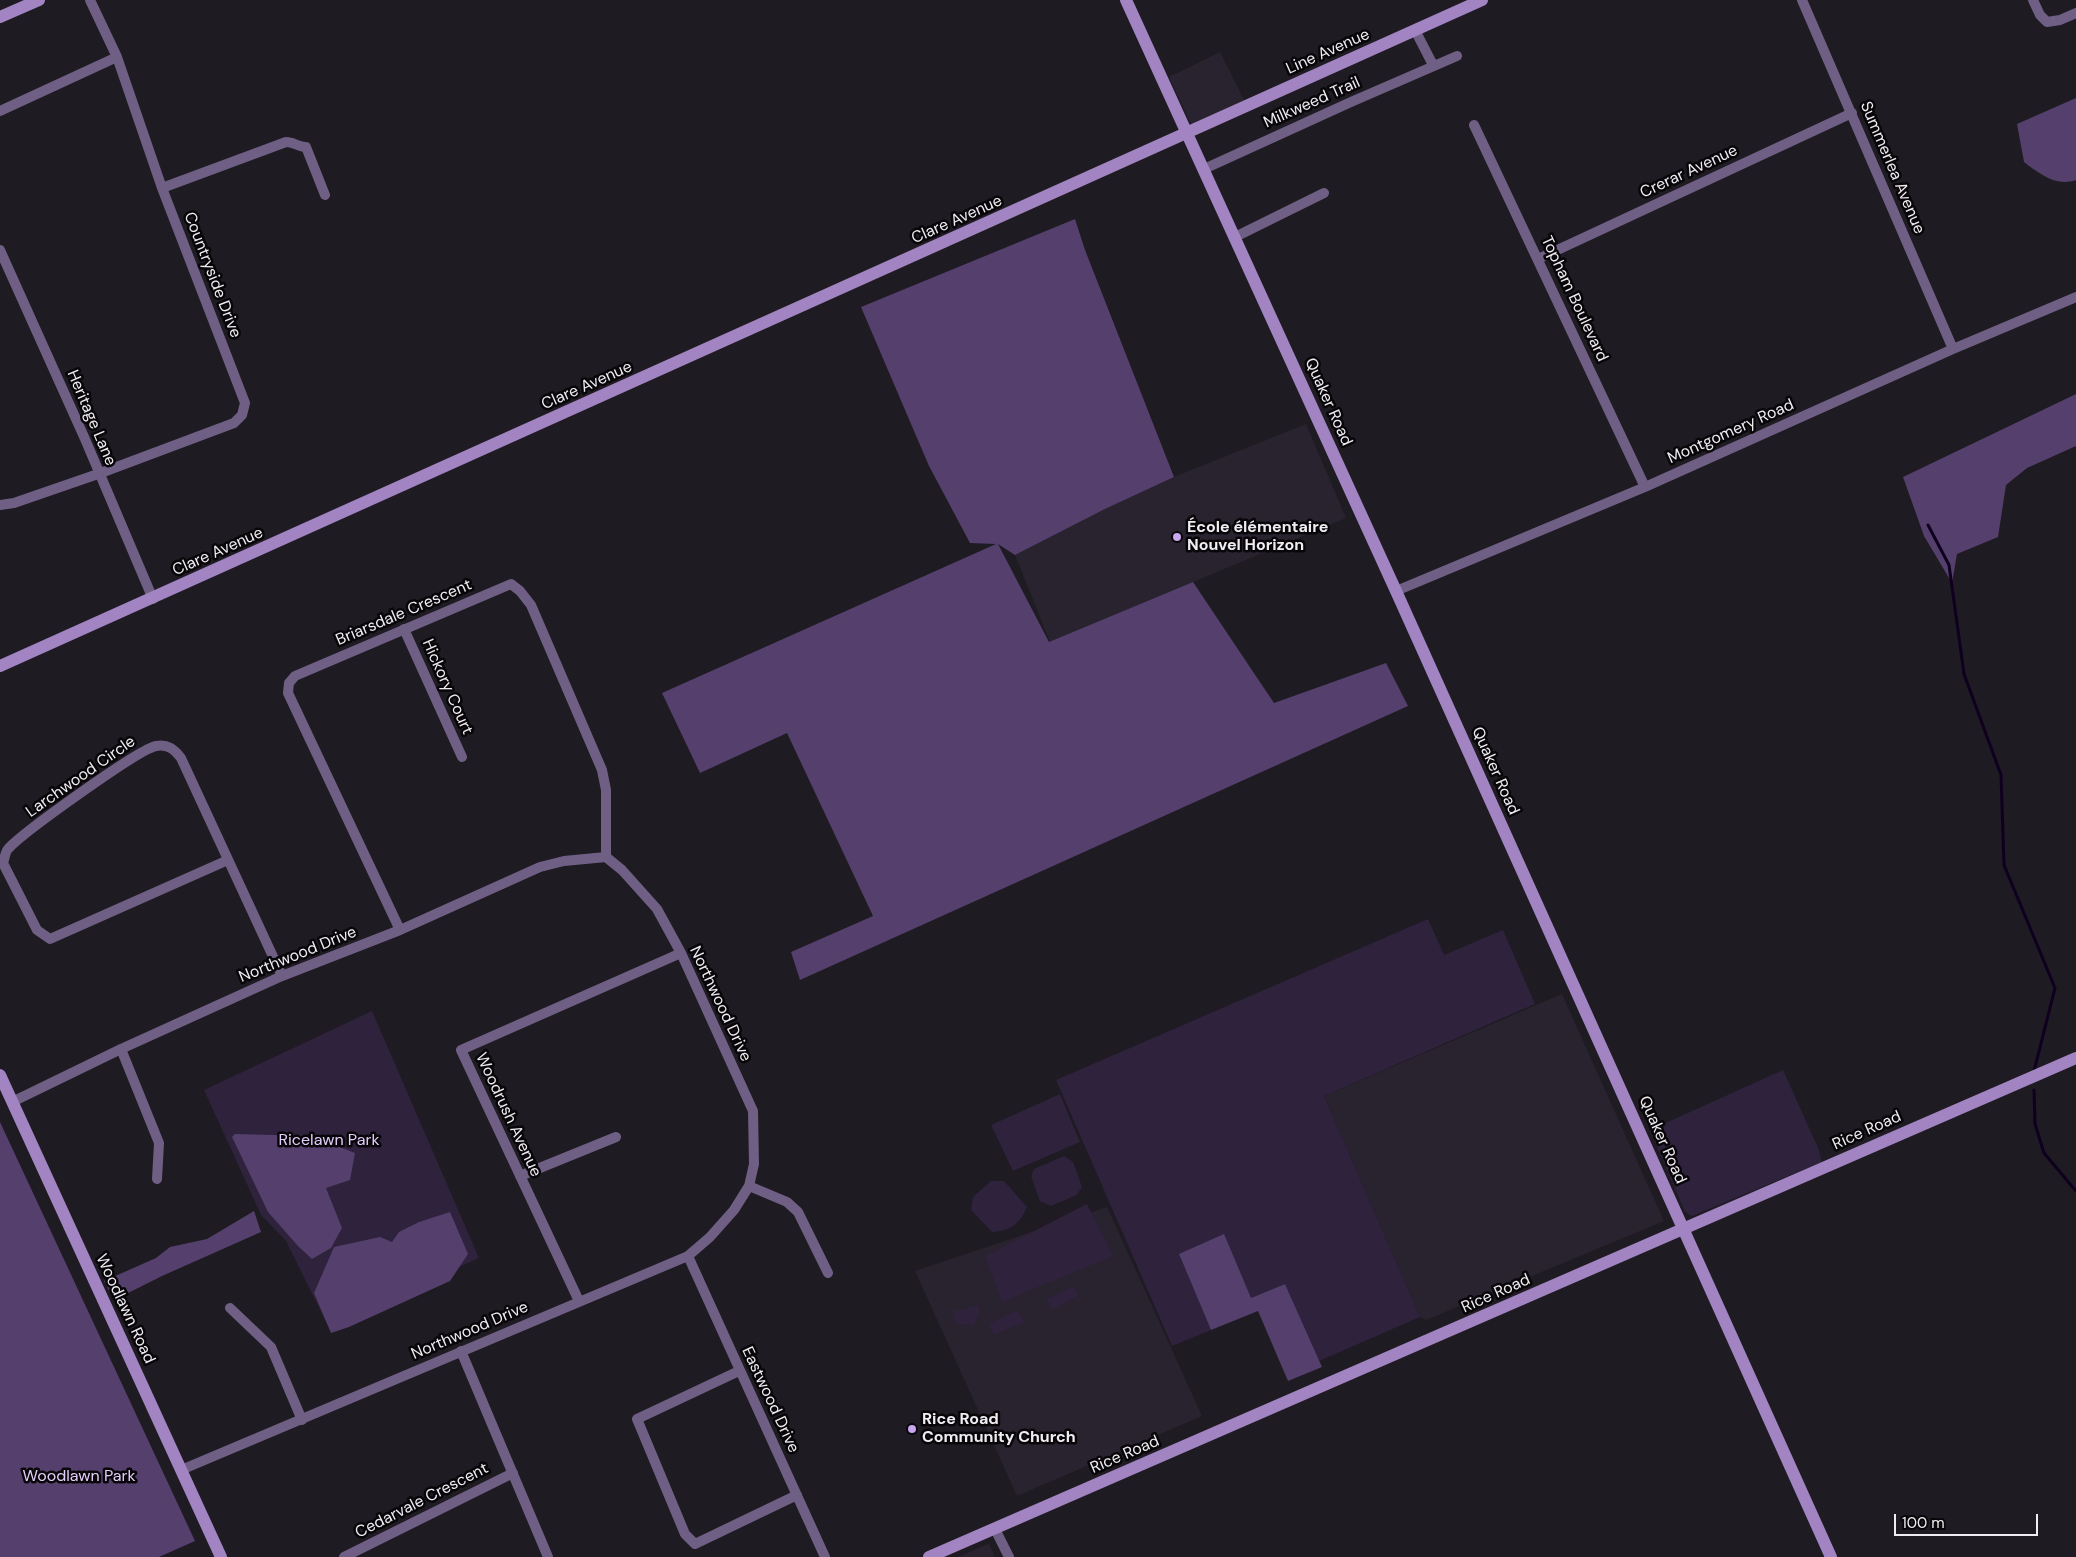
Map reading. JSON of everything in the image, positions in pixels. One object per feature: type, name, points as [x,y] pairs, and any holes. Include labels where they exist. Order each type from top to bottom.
[{"type":"street","points":[[0,17],[39,0]]},
{"type":"street","name":"Countryside Drive","points":[[0,505],[14,503],[98,474],[234,423],[242,415],[245,403],[162,188],[116,57],[90,0]]},
{"type":"street","name":"Quaker Road","points":[[1126,0],[1396,591],[1831,1557]]},
{"type":"street","name":"Line Avenue","points":[[1188,133],[1482,0]]},
{"type":"street","name":"Summerlea Avenue","points":[[1802,0],[1953,349]]},
{"type":"street","points":[[2033,0],[2040,15],[2047,22],[2060,20],[2076,13]]},
{"type":"street","points":[[1415,30],[1433,66]]},
{"type":"street","name":"Milkweed Trail","points":[[1204,169],[1457,56]]},
{"type":"street","points":[[0,111],[116,57]]},
{"type":"street","name":"Crerar Avenue","points":[[1538,259],[1852,113]]},
{"type":"street","name":"Topham Boulevard","points":[[1474,125],[1645,486]]},
{"type":"street","name":"Clare Avenue","points":[[0,666],[1188,133]]},
{"type":"street","points":[[162,188],[286,142],[294,142],[301,147],[306,147],[325,195]]},
{"type":"street","points":[[1235,237],[1324,193]]},
{"type":"street","name":"Heritage Lane","points":[[0,250],[85,439],[98,474],[153,599]]},
{"type":"street","name":"Montgomery Road","points":[[1396,591],[1645,486],[1953,349],[2076,297]]},
{"type":"street","name":"Briarsdale Crescent","points":[[400,930],[288,693],[290,683],[295,676],[511,584],[520,591],[531,605],[602,770],[606,790],[606,857]]},
{"type":"street","name":"Hickory Court","points":[[404,629],[462,757]]},
{"type":"street","name":"Larchwood Circle","points":[[228,860],[50,940],[37,930],[3,863],[7,850],[13,844],[107,775],[146,750],[166,745],[173,749],[181,758],[282,976]]},
{"type":"street","name":"Northwood Drive","points":[[12,1102],[121,1048],[282,976],[400,930],[540,867],[564,861],[606,857],[622,870],[657,909],[681,953],[753,1111],[754,1164],[749,1186],[734,1210],[710,1237],[688,1256],[181,1470]]},
{"type":"street","name":"Woodrush Avenue","points":[[579,1301],[461,1050],[681,953]]},
{"type":"street","points":[[121,1048],[159,1143],[157,1179]]},
{"type":"street","name":"Rice Road","points":[[929,1557],[2076,1058]]},
{"type":"street","name":"Woodlawn Road","points":[[0,1075],[221,1557]]},
{"type":"street","points":[[520,1176],[616,1137]]},
{"type":"street","points":[[749,1186],[787,1202],[798,1212],[828,1273]]},
{"type":"street","name":"Eastwood Drive","points":[[688,1256],[825,1557]]},
{"type":"street","points":[[230,1308],[271,1347],[302,1420]]},
{"type":"street","name":"Cedarvale Crescent","points":[[461,1351],[548,1557]]},
{"type":"street","points":[[740,1371],[637,1419],[685,1534],[695,1544],[797,1495]]},
{"type":"street","name":"Cedarvale Crescent","points":[[344,1557],[513,1473]]},
{"type":"street","points":[[995,1529],[1009,1557]]},
{"type":"shaded area","points":[[1220,52],[1245,102],[1192,126],[1169,77]]},
{"type":"shaded area","name":"École élémentaire Nouvel Horizon","points":[[1306,424],[1346,518],[1050,642],[1015,555],[1105,509],[1174,477]]},
{"type":"shaded area","points":[[1562,994],[1664,1221],[1426,1320],[1420,1317],[1324,1096]]},
{"type":"shaded area","points":[[1107,1207],[1202,1416],[1017,1496],[915,1271]]},
{"type":"shaded area","points":[[988,1544],[995,1557],[958,1557]]},
{"type":"green space","points":[[2076,98],[2076,180],[2069,182],[2055,181],[2042,175],[2024,162],[2017,124]]},
{"type":"green space","points":[[1075,219],[1085,250],[1174,477],[1105,509],[1015,555],[998,544],[1049,642],[1193,582],[1274,703],[1386,663],[1408,706],[800,980],[791,952],[873,916],[787,733],[700,773],[662,693],[996,544],[970,543],[929,466],[861,307]]},
{"type":"green space","points":[[2076,394],[2076,446],[2027,468],[2006,485],[1998,537],[1957,554],[1952,583],[1924,536],[1903,477]]},
{"type":"green space","points":[[1428,919],[1444,955],[1503,930],[1535,1004],[1324,1096],[1420,1317],[1319,1361],[1285,1284],[1251,1298],[1179,1254],[1211,1330],[1172,1346],[1056,1080]]},
{"type":"green space","name":"Ricelawn Park","points":[[372,1011],[479,1258],[328,1326],[286,1241],[261,1215],[204,1090]]},
{"type":"green space","points":[[1783,1070],[1819,1150],[1822,1162],[1692,1216],[1685,1212],[1650,1130]]},
{"type":"green space","points":[[1060,1094],[1080,1142],[1013,1171],[991,1125]]},
{"type":"green space","name":"Woodlawn Park","points":[[0,1122],[195,1541],[159,1557],[0,1557]]},
{"type":"green space","points":[[235,1134],[312,1136],[355,1153],[350,1180],[326,1188],[342,1228],[331,1248],[312,1259],[268,1212],[232,1137]]},
{"type":"green space","points":[[1064,1156],[1073,1162],[1082,1187],[1077,1195],[1051,1206],[1040,1201],[1031,1176],[1034,1169]]},
{"type":"green space","points":[[991,1181],[1004,1181],[1027,1207],[1014,1226],[992,1232],[971,1210],[973,1197]]},
{"type":"green space","points":[[1087,1204],[1113,1256],[1002,1302],[985,1256]]},
{"type":"green space","points":[[254,1211],[261,1232],[162,1276],[114,1300],[104,1281],[156,1258],[170,1247],[207,1239]]},
{"type":"green space","points":[[450,1212],[468,1254],[450,1281],[349,1327],[331,1333],[314,1293],[334,1247],[380,1237],[392,1242],[399,1232],[419,1222]]},
{"type":"green space","points":[[1224,1234],[1251,1298],[1285,1284],[1322,1367],[1288,1381],[1258,1311],[1211,1330],[1179,1254]]},
{"type":"green space","points":[[1074,1286],[1078,1296],[1051,1310],[1047,1299]]},
{"type":"green space","points":[[978,1305],[980,1311],[974,1326],[957,1323],[952,1314],[955,1310],[958,1311]]},
{"type":"green space","points":[[1018,1310],[1024,1322],[994,1335],[989,1324]]},
{"type":"waterway","points":[[1928,525],[1949,565],[1964,674],[2001,775],[2004,865],[2055,988],[2034,1071]]},
{"type":"waterway","points":[[2034,1090],[2035,1124],[2044,1153],[2076,1191]]},
{"type":"place","name":"École élémentaire Nouvel Horizon","points":[[1177,537]]},
{"type":"place","name":"Rice Road Community Church","points":[[912,1429]]}]
